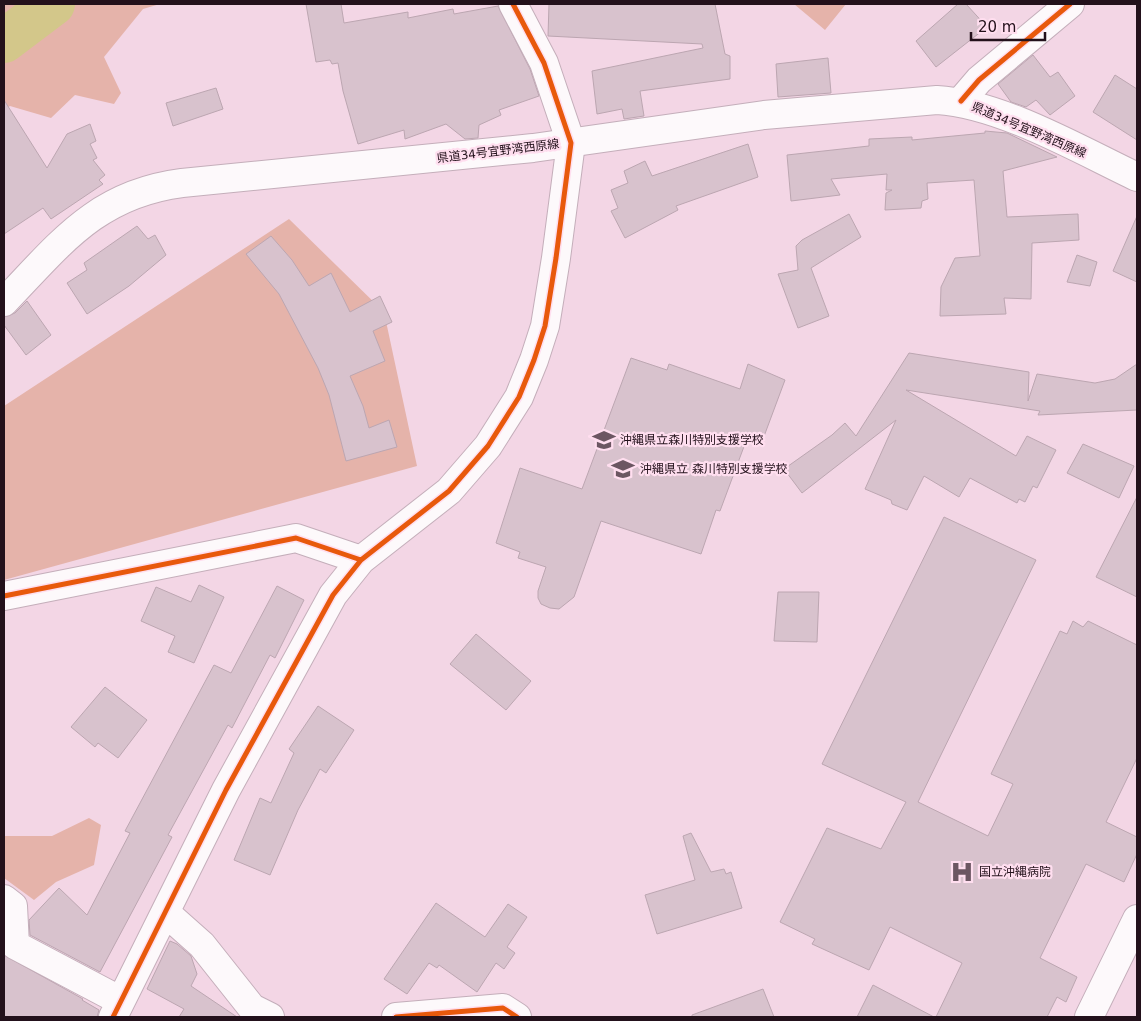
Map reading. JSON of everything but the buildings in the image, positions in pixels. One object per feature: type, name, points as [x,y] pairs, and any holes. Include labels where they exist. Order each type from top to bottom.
[{"type":"street","points":[[4,899],[13,906],[15,945],[117,1009],[226,790],[334,595],[361,560],[449,491],[488,446],[519,397],[545,326],[571,143],[544,63],[513,4]]},
{"type":"street","points":[[961,102],[978,80],[1070,4]]},
{"type":"street","name":"県道34号宜野湾西原線","points":[[4,302],[89,218],[108,205],[151,188],[571,143],[764,115],[918,101],[961,102],[1029,127],[1137,177]]},
{"type":"street","points":[[4,596],[296,538],[361,560]]},
{"type":"street","points":[[166,913],[202,945],[252,1008],[270,1017]]},
{"type":"street","points":[[1089,1017],[1137,919]]},
{"type":"street","points":[[396,1017],[503,1008],[517,1017]]},
{"type":"shaded area","points":[[4,4],[160,4],[143,9],[104,57],[121,93],[114,104],[75,95],[51,118],[10,106],[4,110]]},
{"type":"shaded area","points":[[794,4],[846,4],[825,30]]},
{"type":"shaded area","points":[[289,219],[384,312],[417,466],[4,580],[4,406]]},
{"type":"shaded area","points":[[89,818],[101,825],[94,865],[56,882],[34,900],[4,878],[4,836],[52,836]]},
{"type":"waterway","points":[[4,41],[53,4]]},
{"type":"cycle path","points":[[113,1017],[226,790],[333,595],[361,560],[449,491],[488,446],[519,397],[534,360],[545,326],[571,143],[544,63],[513,4]]},
{"type":"cycle path","points":[[961,101],[979,80],[1070,4]]},
{"type":"cycle path","points":[[4,596],[296,538],[361,560]]},
{"type":"cycle path","points":[[396,1017],[503,1008],[517,1017]]},
{"type":"place","name":"沖縄県立森川特別支援学校","points":[[604,440]]},
{"type":"place","name":"沖縄県立 森川特別支援学校","points":[[623,469]]},
{"type":"place","name":"国立沖縄病院","points":[[962,872]]}]
